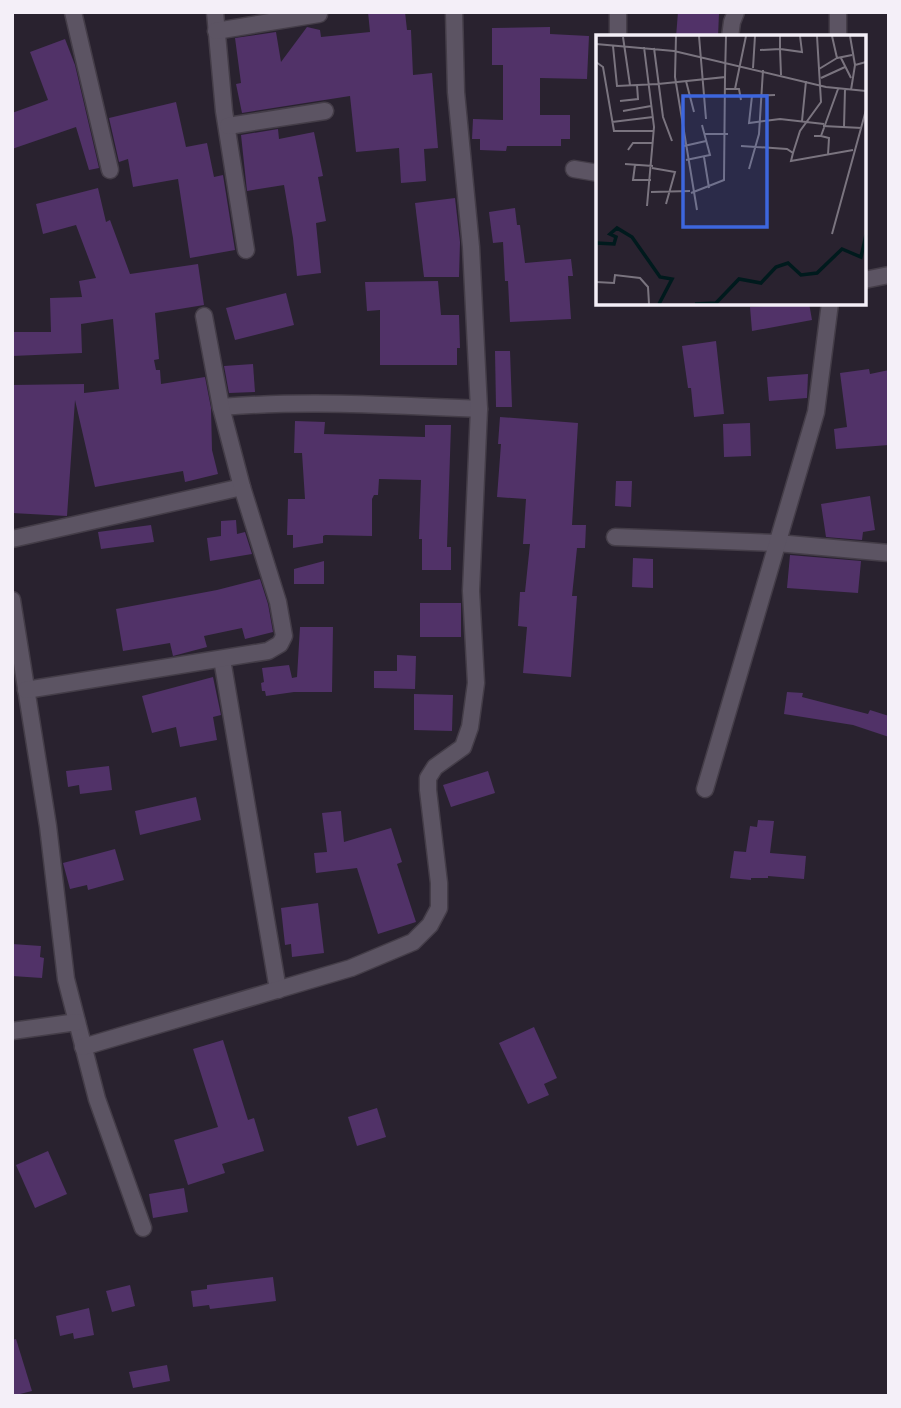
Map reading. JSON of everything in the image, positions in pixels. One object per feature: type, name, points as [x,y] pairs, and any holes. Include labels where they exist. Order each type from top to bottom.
[{"type":"street","points":[[73,12],[110,170]]},
{"type":"street","points":[[215,12],[246,250]]},
{"type":"street","points":[[83,1046],[351,968],[413,943],[430,925],[439,908],[429,778],[435,767],[463,747],[470,727],[476,683],[471,591],[479,409],[471,247],[456,92],[454,12]]},
{"type":"street","points":[[618,12],[618,35]]},
{"type":"street","points":[[730,35],[736,12]]},
{"type":"street","points":[[838,12],[838,35]]},
{"type":"street","points":[[216,31],[319,14]]},
{"type":"street","points":[[228,126],[325,111]]},
{"type":"street","points":[[574,169],[596,173]]},
{"type":"street","points":[[866,280],[889,275]]},
{"type":"street","points":[[705,789],[816,412],[830,304]]},
{"type":"street","points":[[26,690],[268,651],[280,644],[284,636],[278,602],[242,487],[221,407],[204,316]]},
{"type":"street","points":[[221,407],[266,403],[341,403],[479,409]]},
{"type":"street","points":[[12,540],[242,487]]},
{"type":"street","points":[[615,537],[777,543],[889,553]]},
{"type":"street","points":[[12,600],[48,826],[66,979],[97,1099],[143,1228]]},
{"type":"street","points":[[222,659],[278,990]]},
{"type":"street","points":[[12,1031],[77,1022]]},
{"type":"building","points":[[368,12],[405,12],[407,30],[411,30],[413,75],[432,73],[438,148],[424,149],[426,181],[401,183],[399,148],[356,152],[350,96],[242,113],[236,84],[241,83],[235,38],[276,32],[281,62],[307,27],[320,30],[321,37],[370,32]]},
{"type":"building","points":[[678,12],[719,13],[718,35],[676,35]]},
{"type":"building","points":[[550,27],[550,34],[589,36],[587,79],[540,78],[540,115],[570,115],[570,139],[561,139],[561,146],[507,146],[506,151],[480,150],[480,139],[472,139],[473,119],[503,120],[503,65],[492,65],[492,28]]},
{"type":"building","points":[[65,39],[75,65],[99,168],[89,170],[76,127],[12,149],[12,113],[48,100],[30,52]]},
{"type":"building","points":[[176,102],[186,147],[207,143],[214,177],[223,175],[235,250],[190,258],[178,179],[133,187],[128,159],[119,162],[109,118]]},
{"type":"building","points":[[278,129],[279,139],[314,132],[323,176],[318,177],[326,221],[316,223],[321,273],[297,276],[284,185],[247,191],[241,135]]},
{"type":"building","points":[[98,188],[106,222],[110,220],[130,274],[198,264],[204,305],[155,313],[159,359],[154,360],[156,370],[160,370],[161,384],[205,377],[211,408],[212,450],[218,474],[185,482],[183,471],[95,487],[75,400],[67,516],[12,513],[12,385],[84,384],[84,393],[119,389],[113,319],[81,324],[82,353],[12,356],[12,332],[51,332],[50,298],[82,297],[79,281],[96,278],[76,225],[43,234],[36,204]]},
{"type":"building","points":[[455,198],[460,242],[459,277],[424,277],[415,203]]},
{"type":"building","points":[[515,208],[525,263],[571,259],[573,276],[568,276],[571,319],[510,322],[503,242],[493,243],[489,212]]},
{"type":"building","points":[[438,281],[441,315],[459,315],[460,348],[457,348],[457,365],[380,365],[380,310],[367,311],[365,282]]},
{"type":"building","points":[[286,293],[294,325],[235,340],[226,308]]},
{"type":"building","points":[[809,304],[812,320],[752,331],[750,307]]},
{"type":"building","points":[[716,341],[724,414],[694,417],[682,346]]},
{"type":"building","points":[[495,351],[510,351],[512,407],[496,407]]},
{"type":"building","points":[[253,364],[255,392],[229,393],[224,366]]},
{"type":"building","points":[[869,369],[870,374],[889,370],[889,445],[836,449],[834,429],[847,427],[840,373]]},
{"type":"building","points":[[808,374],[807,398],[769,401],[767,377]]},
{"type":"building","points":[[500,417],[578,423],[572,525],[586,525],[585,548],[577,548],[572,596],[577,596],[571,677],[523,673],[527,627],[518,626],[520,592],[525,592],[530,544],[523,544],[526,499],[497,497]]},
{"type":"building","points":[[295,421],[325,422],[324,434],[425,437],[425,425],[451,425],[447,547],[451,547],[451,570],[422,570],[422,539],[419,539],[421,480],[379,479],[378,495],[374,495],[372,499],[372,536],[325,535],[323,543],[293,548],[293,535],[287,535],[288,499],[305,499],[302,453],[294,453]]},
{"type":"building","points":[[750,423],[751,456],[724,457],[723,424]]},
{"type":"building","points":[[616,481],[632,481],[631,507],[615,506]]},
{"type":"building","points":[[870,496],[875,530],[863,532],[862,540],[826,537],[821,504]]},
{"type":"building","points":[[236,520],[237,534],[245,532],[252,554],[210,561],[207,538],[221,536],[221,521]]},
{"type":"building","points":[[151,525],[154,542],[101,549],[98,532]]},
{"type":"building","points":[[790,555],[861,561],[858,593],[787,588]]},
{"type":"building","points":[[633,558],[653,559],[653,588],[632,587]]},
{"type":"building","points":[[324,561],[324,584],[294,584],[294,569]]},
{"type":"building","points":[[260,579],[273,632],[245,639],[242,628],[204,636],[207,647],[173,656],[170,643],[123,651],[116,609]]},
{"type":"building","points":[[420,603],[461,603],[461,637],[420,637]]},
{"type":"building","points":[[300,627],[333,627],[332,692],[294,692],[266,696],[265,691],[262,691],[262,668],[289,665],[292,678],[297,677]]},
{"type":"building","points":[[397,655],[416,656],[415,689],[374,688],[374,671],[397,671]]},
{"type":"building","points":[[213,677],[221,715],[213,717],[217,740],[180,747],[176,727],[152,733],[142,696]]},
{"type":"building","points":[[787,692],[803,693],[802,697],[868,714],[870,710],[889,716],[889,737],[853,725],[784,714]]},
{"type":"building","points":[[414,694],[453,695],[452,731],[414,730]]},
{"type":"building","points":[[109,766],[112,790],[80,794],[79,785],[68,787],[66,771]]},
{"type":"building","points":[[488,771],[495,793],[451,807],[443,785]]},
{"type":"building","points":[[196,797],[201,820],[140,835],[135,811]]},
{"type":"building","points":[[341,811],[344,842],[391,828],[402,862],[397,864],[416,922],[378,934],[357,868],[316,873],[314,853],[327,852],[322,813]]},
{"type":"building","points":[[758,820],[774,821],[770,853],[806,856],[804,879],[768,876],[751,880],[730,878],[734,851],[746,852],[750,826],[757,827]]},
{"type":"building","points":[[115,849],[124,880],[88,890],[87,885],[70,889],[63,863]]},
{"type":"building","points":[[318,903],[324,953],[292,957],[291,944],[285,945],[281,908]]},
{"type":"building","points":[[12,944],[41,946],[40,957],[44,958],[42,978],[12,976]]},
{"type":"building","points":[[534,1027],[557,1078],[544,1084],[549,1095],[528,1104],[499,1043]]},
{"type":"building","points":[[223,1040],[248,1120],[254,1118],[264,1151],[222,1164],[225,1173],[188,1185],[174,1140],[218,1127],[193,1049]]},
{"type":"building","points":[[377,1108],[386,1137],[357,1146],[348,1117]]},
{"type":"building","points":[[48,1151],[67,1194],[35,1208],[16,1165]]},
{"type":"building","points":[[184,1188],[188,1212],[153,1218],[149,1194]]},
{"type":"building","points":[[273,1277],[276,1301],[210,1309],[209,1305],[193,1307],[191,1291],[207,1289],[207,1285]]},
{"type":"building","points":[[130,1285],[135,1306],[112,1312],[106,1291]]},
{"type":"building","points":[[89,1308],[94,1335],[74,1339],[73,1333],[60,1336],[56,1316]]},
{"type":"building","points":[[16,1339],[32,1391],[12,1396],[12,1340]]},
{"type":"building","points":[[167,1365],[170,1381],[133,1388],[129,1372]]}]
